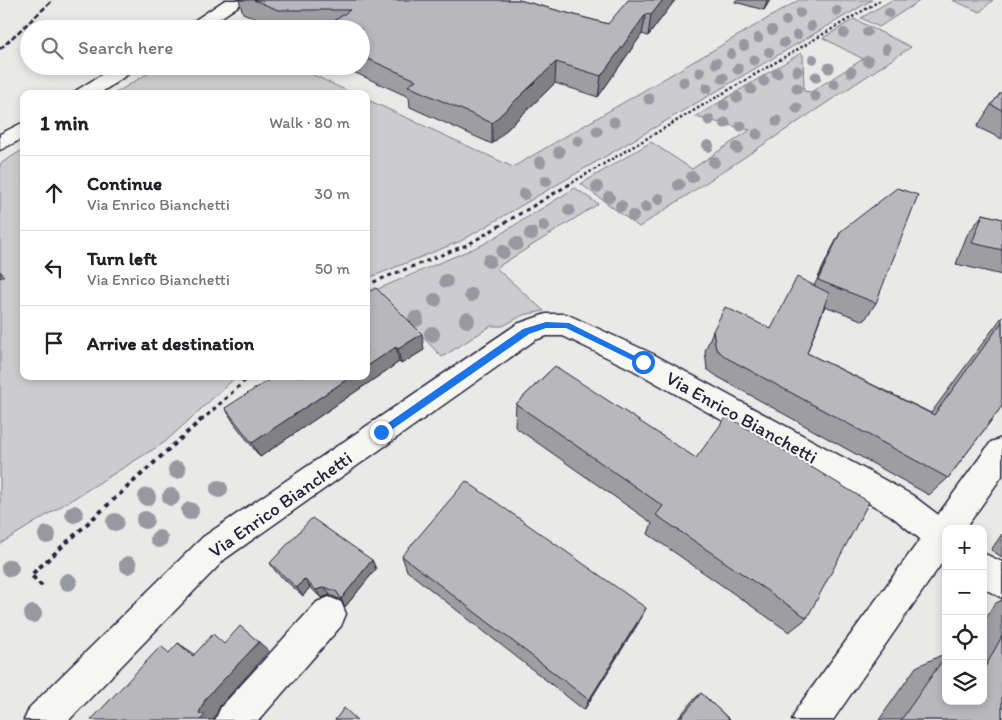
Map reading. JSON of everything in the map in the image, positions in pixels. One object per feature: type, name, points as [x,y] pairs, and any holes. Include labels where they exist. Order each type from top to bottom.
[{"type":"street","points":[[206,20],[238,0]]},
{"type":"street","points":[[91,90],[115,75]]},
{"type":"street","points":[[0,143],[20,131]]},
{"type":"street","name":"Via Enrico Bianchetti","points":[[43,720],[214,548],[526,332],[546,325],[566,325],[643,362],[901,505],[942,532]]},
{"type":"street","points":[[951,525],[1002,451]]},
{"type":"street","points":[[811,720],[942,538]]},
{"type":"street","points":[[985,570],[1002,581]]},
{"type":"street","points":[[234,720],[329,614]]},
{"type":"path","points":[[370,283],[469,244],[881,0]]},
{"type":"path","points":[[42,586],[30,575],[246,380]]},
{"type":"shaded area","points":[[799,0],[872,0],[461,241],[370,277],[370,101],[513,167]]},
{"type":"shaded area","points":[[892,0],[921,0],[879,27],[861,18]]},
{"type":"shaded area","points":[[952,0],[993,0],[980,12]]},
{"type":"shaded area","points":[[854,19],[911,47],[639,227],[581,184],[651,142],[692,169],[750,130],[695,117],[801,53],[803,55],[804,91],[811,92],[863,59],[823,38]]},
{"type":"shaded area","points":[[145,75],[313,75],[345,90],[121,90]]},
{"type":"shaded area","points":[[20,152],[20,380],[233,380],[165,442],[0,544],[0,164]]},
{"type":"shaded area","points":[[575,188],[598,204],[496,268],[544,311],[523,315],[503,326],[491,326],[442,357],[386,299],[370,295],[370,292],[484,244]]},
{"type":"building","points":[[254,0],[519,0],[608,24],[628,0],[663,0],[651,15],[646,14],[601,76],[556,62],[492,123],[408,86],[416,80],[370,60],[370,20],[335,20],[350,10],[278,10]]},
{"type":"building","points":[[1002,91],[1002,110],[991,105]]},
{"type":"building","points":[[897,188],[918,195],[876,303],[818,280],[841,231]]},
{"type":"building","points":[[983,214],[1002,219],[1002,250],[972,243]]},
{"type":"building","points":[[797,277],[829,293],[807,353],[934,415],[1002,322],[1002,406],[948,478],[727,358],[716,349],[713,331],[725,307],[771,329]]},
{"type":"building","points":[[376,288],[422,334],[398,349],[396,347],[370,364],[370,291]]},
{"type":"building","points":[[555,366],[696,458],[727,416],[869,502],[807,618],[656,515],[663,506],[516,404]]},
{"type":"building","points":[[269,380],[346,380],[252,443],[225,408]]},
{"type":"building","points":[[466,481],[646,608],[589,700],[402,556]]},
{"type":"building","points":[[312,518],[372,560],[341,599],[337,592],[325,587],[316,590],[304,579],[297,588],[270,563]]},
{"type":"building","points":[[240,626],[259,642],[206,698],[199,713],[205,715],[200,720],[91,720],[161,646],[169,653],[178,643],[193,656],[213,634],[224,644]]},
{"type":"building","points":[[1002,636],[1002,720],[901,720],[942,661],[942,705],[987,705],[987,664]]},
{"type":"building","points":[[701,693],[730,720],[679,720]]},
{"type":"building","points":[[344,708],[357,720],[335,720]]},
{"type":"railway","points":[[31,20],[53,0]]},
{"type":"railway","points":[[0,49],[20,31]]},
{"type":"route","points":[[381,432],[526,332],[546,325],[566,325],[643,362]]}]
